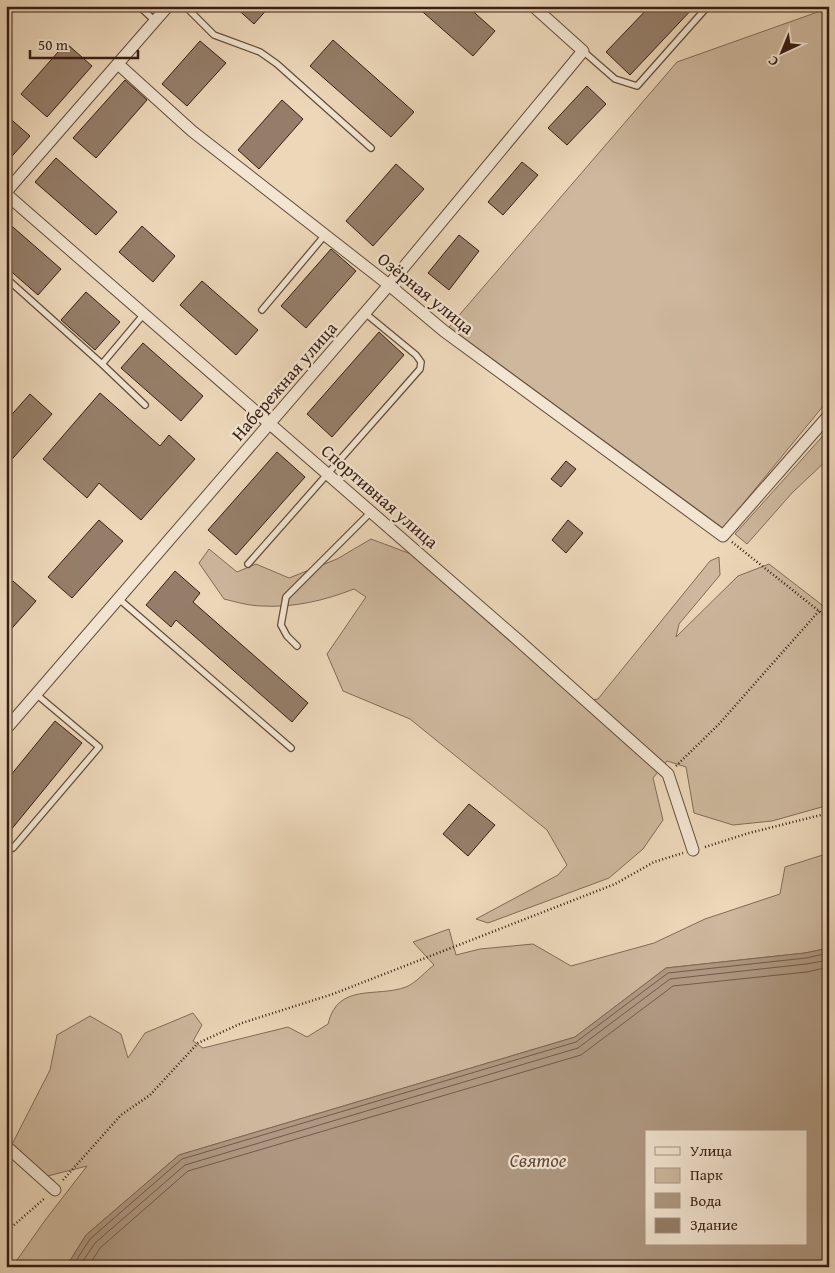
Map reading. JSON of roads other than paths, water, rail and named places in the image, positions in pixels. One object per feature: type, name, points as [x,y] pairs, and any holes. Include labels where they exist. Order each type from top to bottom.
[{"type":"street","points":[[6,193],[168,6]]},
{"type":"street","points":[[533,6],[583,51]]},
{"type":"street","name":"Набережная улица","points":[[6,729],[365,313],[583,51]]},
{"type":"street","name":"Озёрная улица","points":[[118,64],[192,131],[389,284],[444,331],[723,536],[829,415]]},
{"type":"street","name":"Спортивная улица","points":[[6,193],[518,640],[668,774],[693,850]]},
{"type":"street","points":[[6,1146],[55,1190]]},
{"type":"lane","points":[[139,6],[155,21]]},
{"type":"lane","points":[[185,6],[214,35],[260,52],[278,64],[371,148]]},
{"type":"lane","points":[[583,51],[615,79],[638,86],[708,6]]},
{"type":"lane","points":[[262,310],[325,235]]},
{"type":"lane","points":[[6,278],[145,405]]},
{"type":"lane","points":[[248,564],[420,369],[421,362],[416,355],[365,313]]},
{"type":"lane","points":[[102,364],[144,314]]},
{"type":"lane","points":[[297,646],[286,636],[281,625],[286,597],[371,512]]},
{"type":"lane","points":[[119,599],[291,748]]},
{"type":"lane","points":[[6,842],[13,848],[99,747],[36,694]]},
{"type":"water","name":"Святое","points":[[829,948],[829,1267],[66,1267],[86,1235],[179,1155],[575,1037],[666,968],[805,953]]}]
